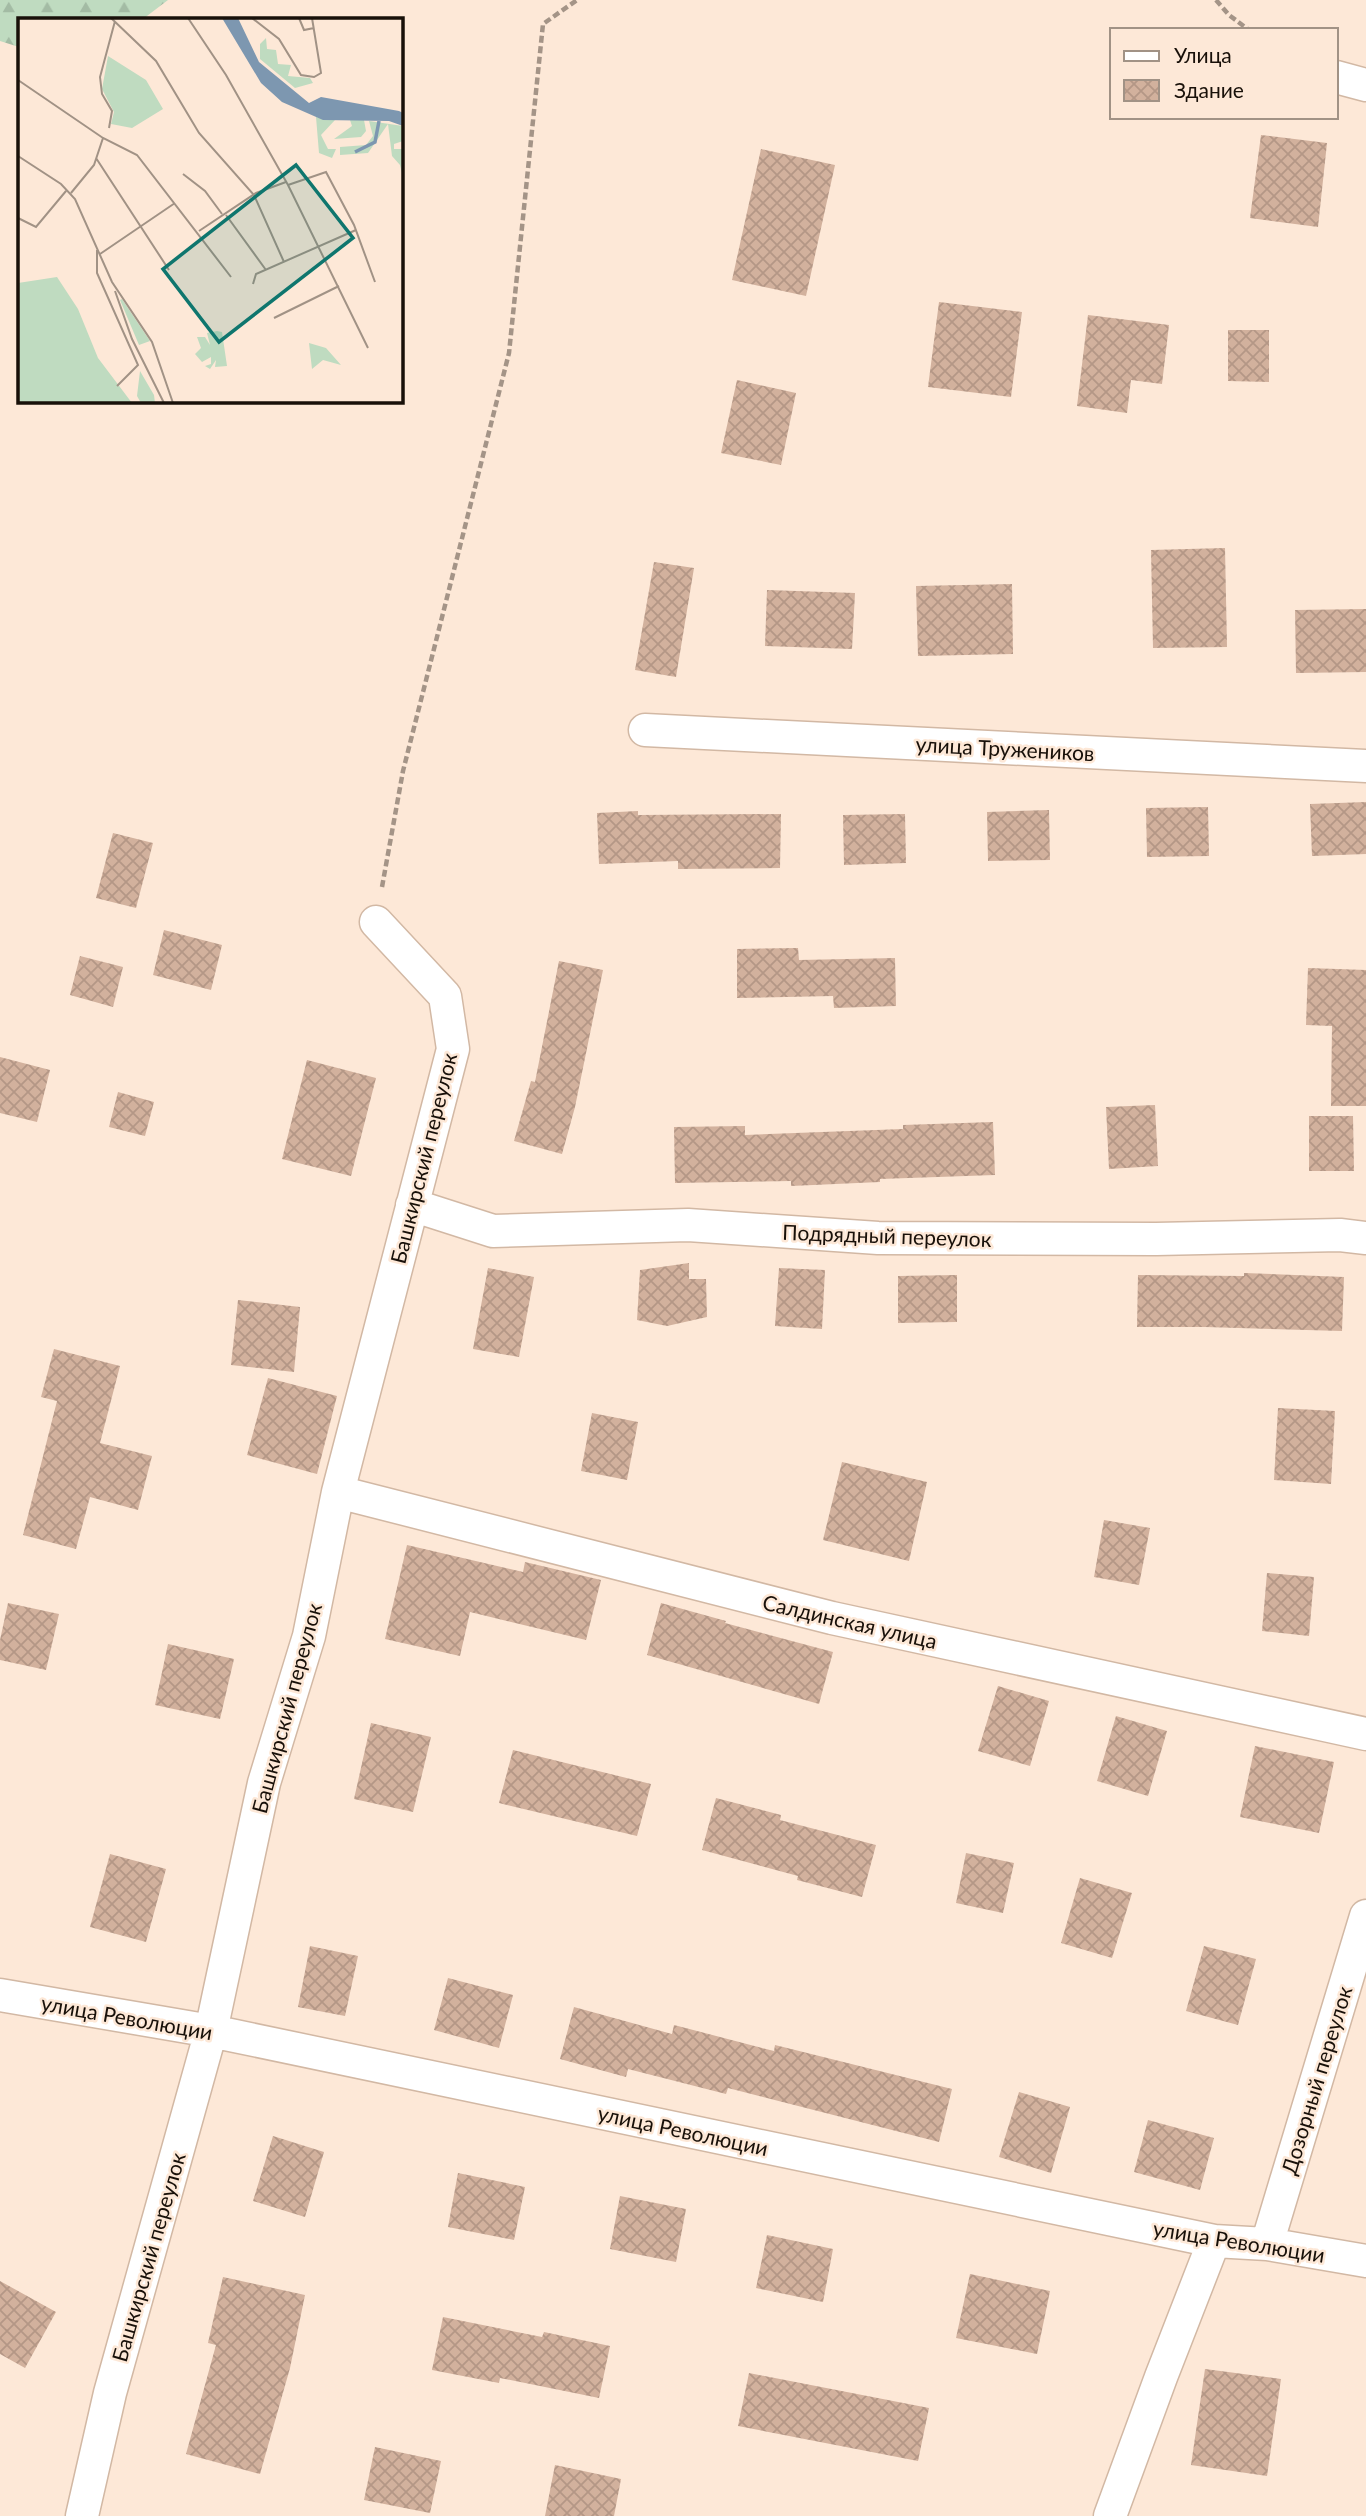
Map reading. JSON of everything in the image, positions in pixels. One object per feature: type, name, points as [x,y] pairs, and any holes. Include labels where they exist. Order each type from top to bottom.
[{"type":"street","points":[[1338,78],[1366,85]]},
{"type":"street","name":"улица Тружеников","points":[[645,730],[1366,766]]},
{"type":"street","name":"Башкирский переулок","points":[[82,2516],[110,2393],[211,2031],[264,1783],[309,1636],[338,1492],[453,1049],[445,996],[376,922]]},
{"type":"street","name":"Подрядный переулок","points":[[412,1205],[493,1231],[688,1225],[878,1238],[1156,1239],[1340,1235],[1366,1238]]},
{"type":"street","name":"Салдинская улица","points":[[338,1492],[832,1618],[1366,1734]]},
{"type":"street","name":"Дозорный переулок","points":[[1267,2244],[1366,1916]]},
{"type":"street","name":"улица Революции","points":[[0,1995],[211,2031],[1214,2241],[1267,2244],[1366,2261]]},
{"type":"street","points":[[1110,2516],[1214,2241]]},
{"type":"path","points":[[376,922],[403,771],[509,353],[543,24],[577,0]]},
{"type":"path","points":[[1216,0],[1229,15],[1246,28]]},
{"type":"green space","points":[[0,0],[168,0],[144,18],[18,18],[18,47],[0,41]]},
{"type":"building","points":[[1261,135],[1327,143],[1318,227],[1250,218]]},
{"type":"building","points":[[761,149],[835,165],[806,296],[732,280]]},
{"type":"building","points":[[939,302],[1022,312],[1011,397],[928,387]]},
{"type":"building","points":[[1088,315],[1169,325],[1162,384],[1131,380],[1127,413],[1077,406]]},
{"type":"building","points":[[1228,330],[1269,330],[1269,382],[1228,381]]},
{"type":"building","points":[[737,380],[796,393],[781,465],[721,453]]},
{"type":"building","points":[[1225,548],[1227,647],[1153,648],[1151,550]]},
{"type":"building","points":[[654,562],[694,568],[676,677],[635,670]]},
{"type":"building","points":[[1012,584],[1013,654],[918,656],[916,586]]},
{"type":"building","points":[[767,590],[855,593],[852,649],[765,646]]},
{"type":"building","points":[[1366,609],[1366,672],[1296,673],[1295,610]]},
{"type":"building","points":[[1366,802],[1366,854],[1312,856],[1310,804]]},
{"type":"building","points":[[1208,807],[1209,856],[1147,857],[1146,808]]},
{"type":"building","points":[[1049,810],[1050,860],[988,861],[987,812]]},
{"type":"building","points":[[638,811],[638,815],[781,814],[780,868],[678,869],[678,861],[599,864],[597,813]]},
{"type":"building","points":[[905,814],[906,863],[844,865],[843,815]]},
{"type":"building","points":[[113,833],[153,843],[136,908],[96,898]]},
{"type":"building","points":[[164,930],[222,945],[211,990],[153,975]]},
{"type":"building","points":[[798,948],[799,960],[895,958],[896,1006],[834,1008],[833,996],[737,998],[737,949]]},
{"type":"building","points":[[80,956],[123,967],[113,1007],[70,995]]},
{"type":"building","points":[[559,961],[603,970],[575,1107],[562,1154],[514,1141],[531,1081],[535,1082]]},
{"type":"building","points":[[1308,968],[1366,970],[1366,1106],[1331,1106],[1332,1026],[1306,1025]]},
{"type":"building","points":[[0,1057],[50,1070],[37,1122],[0,1113]]},
{"type":"building","points":[[307,1060],[376,1078],[351,1176],[282,1159]]},
{"type":"building","points":[[118,1092],[154,1102],[145,1136],[109,1127]]},
{"type":"building","points":[[1155,1105],[1158,1166],[1109,1169],[1106,1107]]},
{"type":"building","points":[[1309,1116],[1353,1116],[1354,1171],[1309,1171]]},
{"type":"building","points":[[993,1122],[995,1175],[880,1179],[880,1182],[791,1186],[791,1181],[675,1183],[674,1127],[745,1126],[745,1135],[903,1129],[903,1125]]},
{"type":"building","points":[[689,1263],[689,1279],[706,1279],[707,1317],[667,1326],[637,1320],[640,1270]]},
{"type":"building","points":[[488,1268],[534,1277],[519,1357],[473,1349]]},
{"type":"building","points":[[779,1268],[825,1270],[822,1329],[775,1326]]},
{"type":"building","points":[[1244,1273],[1344,1277],[1342,1331],[1137,1327],[1138,1275],[1244,1276]]},
{"type":"building","points":[[957,1275],[957,1322],[898,1323],[898,1276]]},
{"type":"building","points":[[238,1300],[300,1307],[294,1372],[231,1365]]},
{"type":"building","points":[[54,1349],[120,1366],[100,1443],[152,1456],[138,1510],[90,1497],[76,1549],[23,1535],[57,1401],[41,1397]]},
{"type":"building","points":[[268,1378],[337,1396],[317,1474],[247,1455]]},
{"type":"building","points":[[1278,1408],[1335,1411],[1331,1484],[1274,1480]]},
{"type":"building","points":[[592,1413],[638,1422],[627,1480],[581,1471]]},
{"type":"building","points":[[842,1462],[927,1482],[909,1561],[823,1540]]},
{"type":"building","points":[[1104,1520],[1150,1528],[1139,1585],[1094,1577]]},
{"type":"building","points":[[407,1545],[523,1572],[525,1562],[601,1580],[586,1640],[470,1612],[460,1656],[385,1639]]},
{"type":"building","points":[[1267,1573],[1314,1577],[1309,1636],[1262,1631]]},
{"type":"building","points":[[8,1603],[59,1614],[46,1670],[0,1660],[0,1640]]},
{"type":"building","points":[[661,1603],[833,1652],[819,1704],[647,1655]]},
{"type":"building","points":[[168,1644],[234,1659],[220,1719],[155,1705]]},
{"type":"building","points":[[998,1686],[1049,1701],[1030,1766],[978,1751]]},
{"type":"building","points":[[1116,1716],[1167,1731],[1148,1796],[1097,1781]]},
{"type":"building","points":[[371,1723],[431,1737],[413,1812],[354,1799]]},
{"type":"building","points":[[1255,1746],[1334,1762],[1319,1833],[1240,1817]]},
{"type":"building","points":[[513,1750],[651,1784],[637,1836],[499,1803]]},
{"type":"building","points":[[716,1798],[781,1815],[780,1820],[876,1845],[862,1897],[797,1880],[798,1876],[702,1850]]},
{"type":"building","points":[[966,1853],[1014,1863],[1003,1913],[956,1903]]},
{"type":"building","points":[[110,1854],[166,1869],[146,1942],[90,1927]]},
{"type":"building","points":[[1080,1878],[1132,1893],[1112,1958],[1061,1943]]},
{"type":"building","points":[[310,1946],[358,1956],[345,2016],[298,2007]]},
{"type":"building","points":[[1204,1946],[1256,1959],[1238,2025],[1186,2011]]},
{"type":"building","points":[[448,1978],[513,1995],[499,2048],[434,2030]]},
{"type":"building","points":[[574,2007],[672,2034],[674,2025],[774,2051],[775,2045],[952,2089],[939,2142],[728,2088],[726,2094],[628,2069],[626,2077],[560,2059]]},
{"type":"building","points":[[1019,2092],[1070,2107],[1051,2173],[999,2157]]},
{"type":"building","points":[[1148,2120],[1214,2138],[1200,2190],[1134,2172]]},
{"type":"building","points":[[273,2136],[324,2152],[305,2217],[253,2201]]},
{"type":"building","points":[[458,2173],[525,2187],[514,2240],[448,2227]]},
{"type":"building","points":[[620,2196],[686,2209],[676,2262],[610,2249]]},
{"type":"building","points":[[767,2235],[833,2249],[823,2302],[756,2288]]},
{"type":"building","points":[[970,2274],[1050,2291],[1037,2354],[956,2338]]},
{"type":"building","points":[[223,2277],[305,2295],[290,2368],[260,2474],[186,2454],[216,2345],[208,2343]]},
{"type":"building","points":[[0,2281],[56,2312],[25,2368],[0,2354]]},
{"type":"building","points":[[443,2317],[542,2337],[544,2332],[610,2346],[599,2398],[500,2378],[499,2383],[432,2370]]},
{"type":"building","points":[[1205,2369],[1281,2379],[1267,2476],[1191,2465]]},
{"type":"building","points":[[749,2373],[929,2408],[918,2461],[738,2426]]},
{"type":"building","points":[[375,2447],[441,2461],[430,2513],[364,2500]]},
{"type":"building","points":[[555,2465],[621,2479],[614,2516],[545,2516]]}]
